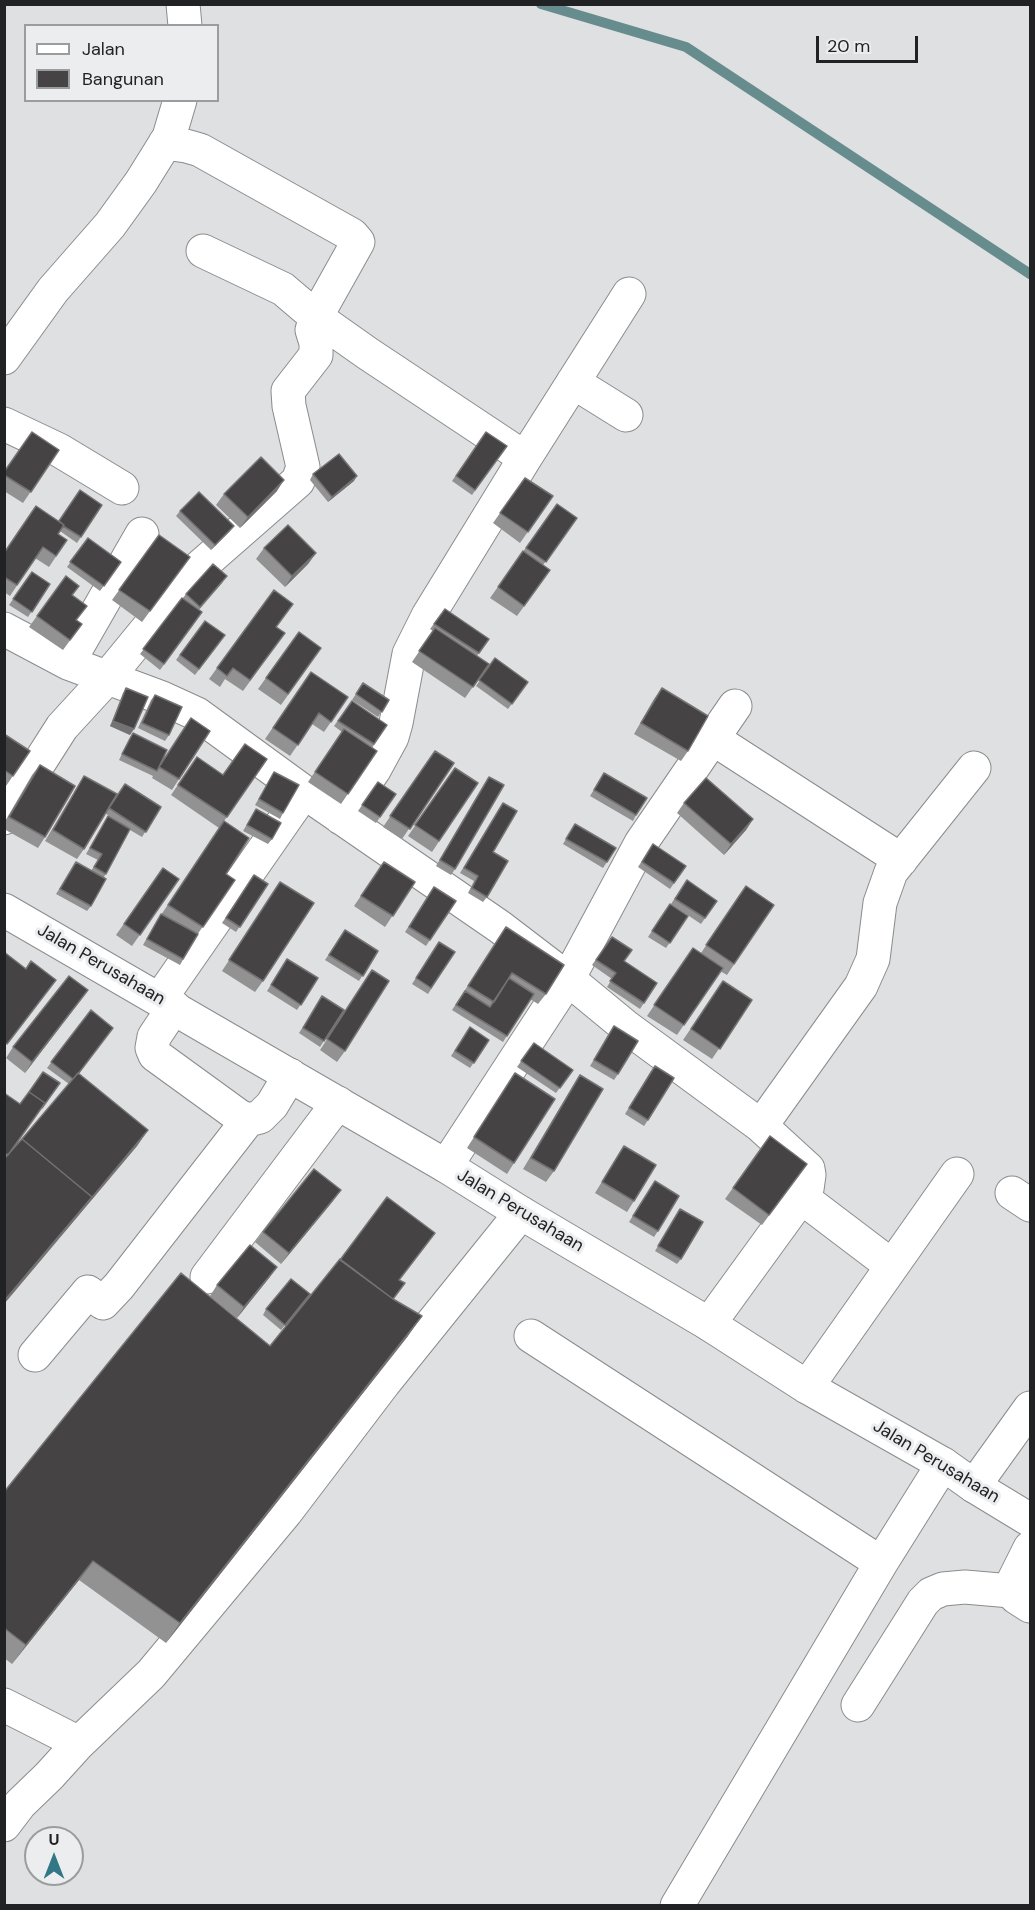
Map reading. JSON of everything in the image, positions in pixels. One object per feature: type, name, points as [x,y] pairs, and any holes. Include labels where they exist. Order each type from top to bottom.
[{"type":"street","points":[[183,4],[185,24]]},
{"type":"street","points":[[4,358],[53,290],[110,225],[141,182],[170,137],[179,102]]},
{"type":"street","points":[[4,818],[62,727],[107,678],[194,572],[298,481],[303,467],[289,406],[288,391],[316,355],[316,343],[312,330],[316,317],[358,242],[352,234],[200,150],[165,143]]},
{"type":"street","points":[[203,252],[283,290],[316,317],[367,353],[525,458]]},
{"type":"street","points":[[341,818],[374,770],[392,737],[410,654],[428,616],[629,294]]},
{"type":"street","points":[[573,382],[626,415]]},
{"type":"street","points":[[4,424],[59,450],[122,488]]},
{"type":"street","points":[[68,663],[142,534]]},
{"type":"street","points":[[4,629],[68,663],[162,698],[196,714],[341,818],[500,927],[625,1026],[761,1126],[808,1169],[807,1189],[709,1324]]},
{"type":"street","points":[[446,1166],[568,979],[641,843],[735,706]]},
{"type":"street","points":[[712,738],[901,860]]},
{"type":"street","points":[[761,1126],[861,986],[873,959],[880,903],[891,872],[974,768]]},
{"type":"street","points":[[248,1120],[155,1055],[152,1048],[167,1003],[304,792]]},
{"type":"street","name":"Jalan Perusahaan","points":[[4,910],[446,1166],[709,1324],[807,1387],[943,1464],[974,1486],[1029,1515]]},
{"type":"street","points":[[35,1355],[88,1292],[103,1303],[119,1286],[248,1120],[260,1117],[272,1105],[290,1075]]},
{"type":"street","points":[[207,1277],[338,1103]]},
{"type":"street","points":[[807,1387],[957,1174]]},
{"type":"street","points":[[801,1197],[892,1266]]},
{"type":"street","points":[[4,1825],[20,1804],[78,1743],[151,1674],[263,1539],[384,1383],[521,1213]]},
{"type":"street","points":[[531,1336],[880,1563]]},
{"type":"street","points":[[974,1486],[1030,1408]]},
{"type":"street","points":[[677,1905],[880,1563],[943,1464]]},
{"type":"street","points":[[1021,1598],[1012,1584],[1030,1548]]},
{"type":"street","points":[[858,1704],[923,1602],[931,1594],[943,1589],[965,1587],[1021,1598]]},
{"type":"street","points":[[4,1705],[78,1743]]},
{"type":"building","points":[[32,432],[59,450],[31,492],[4,475],[4,472]]},
{"type":"building","points":[[486,432],[507,446],[475,490],[456,476]]},
{"type":"building","points":[[339,454],[357,476],[332,497],[313,474]]},
{"type":"building","points":[[261,457],[284,480],[248,517],[224,494]]},
{"type":"building","points":[[525,478],[553,496],[528,532],[500,513]]},
{"type":"building","points":[[80,490],[102,505],[81,537],[59,521]]},
{"type":"building","points":[[199,492],[234,526],[215,545],[180,511]]},
{"type":"building","points":[[557,504],[577,518],[546,562],[526,548]]},
{"type":"building","points":[[36,506],[64,525],[58,534],[67,540],[56,556],[43,547],[17,585],[4,577],[4,553]]},
{"type":"building","points":[[288,525],[316,553],[292,576],[264,548]]},
{"type":"building","points":[[159,535],[190,557],[150,611],[119,590]]},
{"type":"building","points":[[88,538],[121,562],[104,586],[70,562]]},
{"type":"building","points":[[523,551],[550,570],[524,606],[498,587]]},
{"type":"building","points":[[213,564],[227,576],[200,607],[186,594]]},
{"type":"building","points":[[32,572],[50,584],[32,612],[13,599]]},
{"type":"building","points":[[66,576],[79,586],[72,595],[87,606],[76,620],[82,624],[70,640],[37,616]]},
{"type":"building","points":[[274,590],[293,604],[276,627],[285,633],[250,680],[233,668],[227,676],[217,668]]},
{"type":"building","points":[[182,598],[202,612],[164,664],[143,649]]},
{"type":"building","points":[[445,609],[489,639],[479,653],[434,624]]},
{"type":"building","points":[[205,621],[225,635],[199,669],[180,655]]},
{"type":"building","points":[[435,628],[489,664],[473,687],[419,651]]},
{"type":"building","points":[[299,632],[321,648],[288,694],[266,678]]},
{"type":"building","points":[[495,658],[528,682],[512,704],[479,680]]},
{"type":"building","points":[[311,672],[348,697],[331,722],[319,713],[298,745],[273,728]]},
{"type":"building","points":[[363,683],[389,700],[382,712],[356,694]]},
{"type":"building","points":[[126,688],[148,697],[134,729],[113,721]]},
{"type":"building","points":[[662,688],[708,716],[688,751],[641,723]]},
{"type":"building","points":[[155,695],[182,707],[169,735],[142,723]]},
{"type":"building","points":[[352,701],[387,725],[374,744],[338,721]]},
{"type":"building","points":[[191,718],[210,731],[179,779],[159,767]]},
{"type":"building","points":[[344,729],[377,751],[348,794],[315,772]]},
{"type":"building","points":[[133,733],[167,750],[157,771],[122,754]]},
{"type":"building","points":[[4,734],[30,751],[13,776],[4,770]]},
{"type":"building","points":[[245,744],[267,759],[227,817],[178,785],[197,757],[223,775]]},
{"type":"building","points":[[435,751],[454,763],[410,829],[390,816]]},
{"type":"building","points":[[40,765],[75,786],[45,837],[9,817]]},
{"type":"building","points":[[455,768],[478,783],[439,841],[415,825]]},
{"type":"building","points":[[274,772],[299,785],[283,813],[259,799]]},
{"type":"building","points":[[604,773],[647,798],[636,815],[594,790]]},
{"type":"building","points":[[84,776],[117,794],[84,849],[53,830]]},
{"type":"building","points":[[489,777],[504,785],[455,869],[440,860]]},
{"type":"building","points":[[706,778],[753,819],[731,844],[684,803]]},
{"type":"building","points":[[378,782],[396,794],[380,817],[362,805]]},
{"type":"building","points":[[125,784],[161,807],[146,832],[109,808]]},
{"type":"building","points":[[503,803],[517,811],[493,852],[508,861],[487,897],[472,888],[478,876],[464,868]]},
{"type":"building","points":[[256,809],[281,823],[272,839],[247,825]]},
{"type":"building","points":[[108,816],[130,829],[106,874],[94,867],[102,854],[90,848]]},
{"type":"building","points":[[224,821],[249,838],[226,874],[235,880],[203,927],[168,905]]},
{"type":"building","points":[[575,824],[616,848],[607,862],[566,839]]},
{"type":"building","points":[[653,844],[686,866],[674,883],[642,862]]},
{"type":"building","points":[[76,862],[106,879],[91,906],[60,889]]},
{"type":"building","points":[[384,862],[415,882],[393,916],[361,896]]},
{"type":"building","points":[[163,868],[179,879],[140,935],[124,924]]},
{"type":"building","points":[[254,875],[268,884],[240,927],[226,918]]},
{"type":"building","points":[[687,880],[717,901],[705,918],[675,899]]},
{"type":"building","points":[[280,882],[314,903],[263,981],[229,960]]},
{"type":"building","points":[[746,886],[774,905],[734,964],[706,945]]},
{"type":"building","points":[[434,887],[456,901],[430,940],[409,927]]},
{"type":"building","points":[[670,904],[688,916],[670,943],[652,931]]},
{"type":"building","points":[[161,914],[198,934],[183,959],[147,939]]},
{"type":"building","points":[[506,927],[564,965],[546,994],[512,973],[494,1002],[468,986]]},
{"type":"building","points":[[345,930],[378,951],[363,976],[329,955]]},
{"type":"building","points":[[612,937],[632,950],[624,961],[657,983],[644,1003],[610,981],[616,973],[596,960]]},
{"type":"building","points":[[439,942],[455,952],[431,988],[416,978]]},
{"type":"building","points":[[693,948],[723,968],[684,1025],[654,1005]]},
{"type":"building","points":[[4,952],[26,969],[31,961],[56,980],[7,1044],[4,1042]]},
{"type":"building","points":[[287,959],[318,978],[301,1005],[271,985]]},
{"type":"building","points":[[372,970],[389,981],[345,1051],[327,1039]]},
{"type":"building","points":[[69,976],[88,990],[32,1062],[13,1047]]},
{"type":"building","points":[[509,978],[534,994],[507,1036],[456,1005],[465,991],[490,1007]]},
{"type":"building","points":[[723,981],[752,1000],[720,1049],[691,1029]]},
{"type":"building","points":[[322,996],[344,1010],[324,1041],[303,1028]]},
{"type":"building","points":[[91,1010],[113,1028],[73,1079],[51,1062]]},
{"type":"building","points":[[614,1026],[638,1041],[618,1074],[594,1060]]},
{"type":"building","points":[[470,1027],[489,1040],[474,1063],[455,1051]]},
{"type":"building","points":[[534,1043],[573,1070],[560,1088],[521,1061]]},
{"type":"building","points":[[655,1066],[674,1078],[648,1120],[629,1108]]},
{"type":"building","points":[[43,1072],[60,1083],[42,1108],[45,1103],[29,1092]]},
{"type":"building","points":[[78,1073],[148,1130],[89,1201],[92,1197],[22,1139]]},
{"type":"building","points":[[515,1073],[555,1099],[514,1163],[474,1137]]},
{"type":"building","points":[[580,1075],[603,1089],[554,1171],[531,1158]]},
{"type":"building","points":[[29,1092],[45,1103],[8,1155],[4,1153],[4,1093],[20,1104]]},
{"type":"building","points":[[770,1136],[807,1164],[769,1215],[733,1188]]},
{"type":"building","points":[[22,1139],[92,1197],[4,1301],[4,1159]]},
{"type":"building","points":[[624,1146],[656,1165],[634,1201],[602,1182]]},
{"type":"building","points":[[314,1169],[341,1190],[289,1253],[263,1232]]},
{"type":"building","points":[[655,1181],[679,1196],[658,1231],[633,1216]]},
{"type":"building","points":[[387,1197],[435,1233],[399,1280],[405,1283],[393,1299],[340,1260]]},
{"type":"building","points":[[680,1209],[703,1222],[681,1259],[658,1246]]},
{"type":"building","points":[[250,1245],[277,1267],[244,1307],[217,1285]]},
{"type":"building","points":[[340,1259],[393,1299],[422,1316],[180,1623],[93,1561],[26,1645],[4,1628],[4,1492],[181,1273],[270,1346]]},
{"type":"building","points":[[291,1279],[310,1294],[285,1325],[266,1309]]},
{"type":"waterway","points":[[541,4],[686,47],[1030,274]]}]
